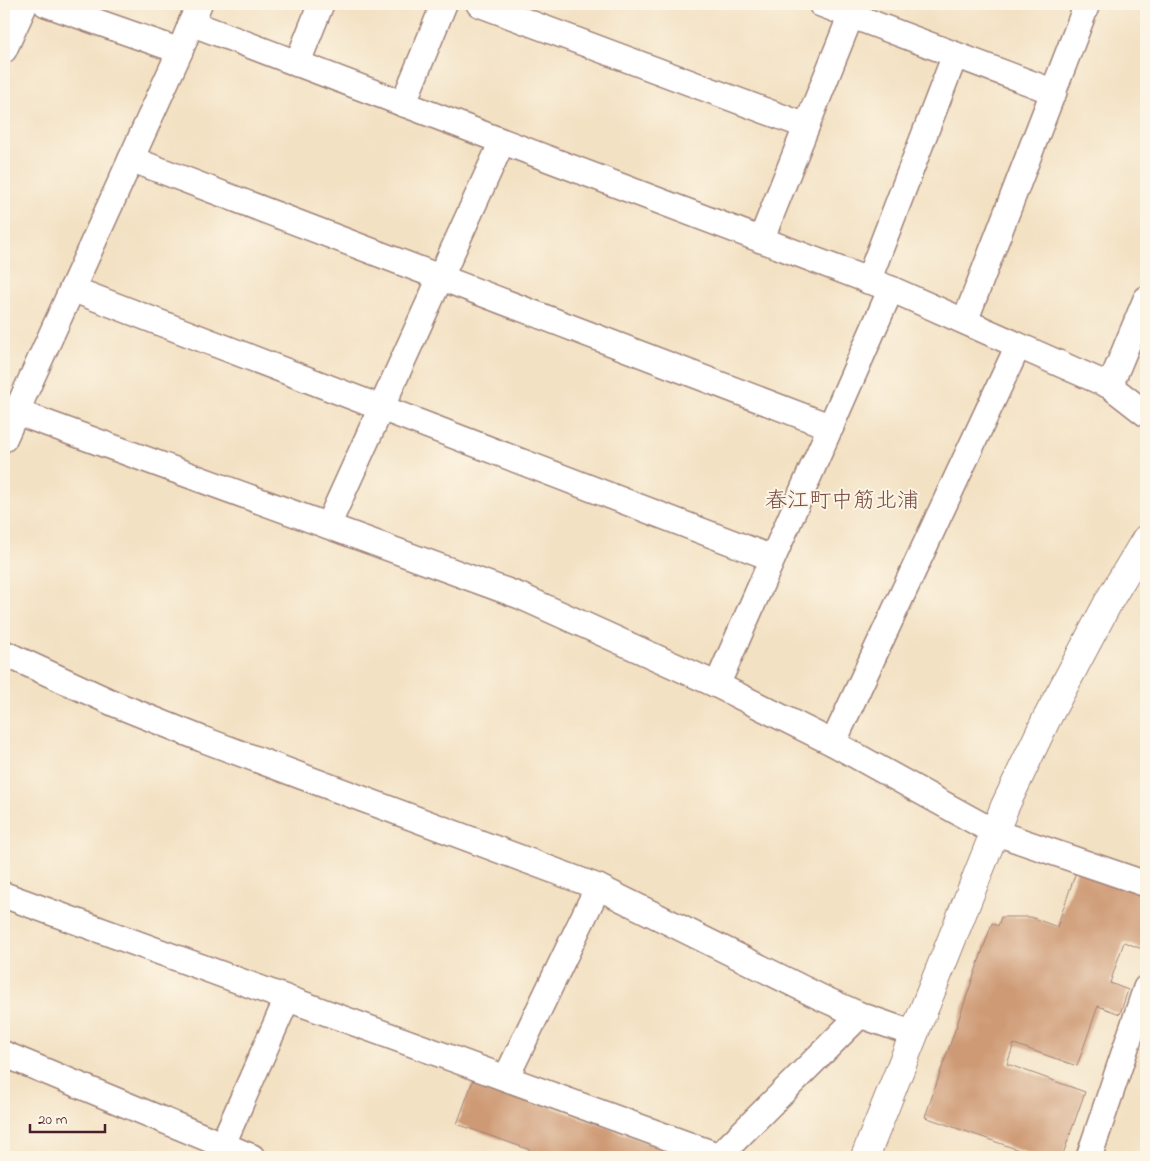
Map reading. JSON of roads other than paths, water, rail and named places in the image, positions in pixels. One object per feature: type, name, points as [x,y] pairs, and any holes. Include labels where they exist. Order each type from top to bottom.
[{"type":"street","points":[[4,50],[25,4]]},
{"type":"street","points":[[46,4],[180,51]]},
{"type":"street","points":[[298,64],[321,4]]},
{"type":"street","points":[[403,104],[444,4]]},
{"type":"street","points":[[479,4],[806,126]]},
{"type":"street","points":[[821,4],[1054,92]]},
{"type":"street","points":[[966,321],[1087,4]]},
{"type":"street","points":[[1146,414],[1110,386],[966,321],[868,280],[298,64],[195,13],[180,51],[72,289],[8,424],[328,525],[520,596],[717,685],[832,743],[994,832],[1146,884]]},
{"type":"street","points":[[761,240],[851,15]]},
{"type":"street","points":[[868,280],[955,55]]},
{"type":"street","points":[[328,525],[502,142]]},
{"type":"street","points":[[131,159],[440,279],[831,427]]},
{"type":"street","points":[[72,289],[772,558]]},
{"type":"street","points":[[717,685],[891,290]]},
{"type":"street","points":[[1110,386],[1146,298]]},
{"type":"street","points":[[832,743],[1018,346]]},
{"type":"street","points":[[867,1157],[994,832],[1046,720],[1110,599],[1146,539]]},
{"type":"street","points":[[4,653],[114,704],[598,887],[822,998],[860,1015],[914,1034]]},
{"type":"street","points":[[506,1078],[598,887]]},
{"type":"street","points":[[4,895],[719,1157],[860,1015]]},
{"type":"street","points":[[1089,1157],[1146,988]]},
{"type":"street","points":[[220,1151],[287,998]]},
{"type":"street","points":[[4,1054],[220,1151],[252,1157]]},
{"type":"district","name":"春江町中筋北浦","points":[[842,502]]}]
